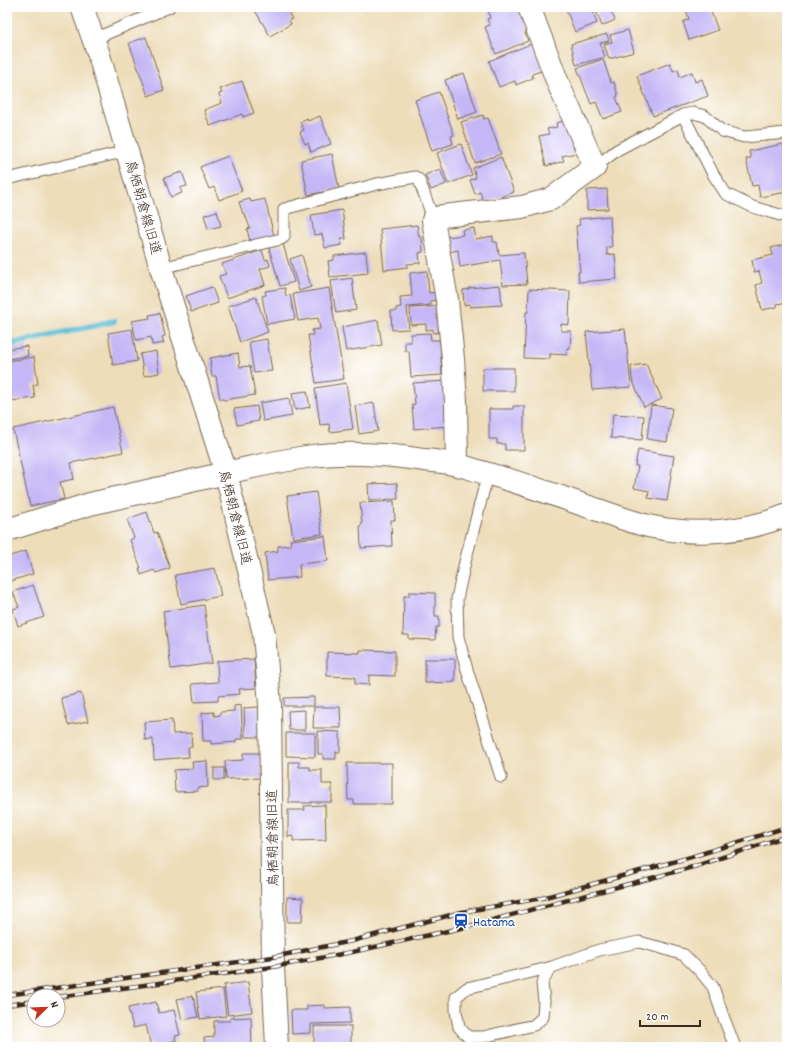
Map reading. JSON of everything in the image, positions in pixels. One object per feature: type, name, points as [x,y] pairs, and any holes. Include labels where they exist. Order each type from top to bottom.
[{"type":"street","name":"鳥栖朝倉線旧道","points":[[82,7],[99,55],[161,268],[226,473],[264,634],[270,705],[273,967],[277,1047]]},
{"type":"street","points":[[457,465],[456,401],[453,358],[447,300],[433,220],[443,216],[522,207],[551,199],[595,167],[558,83],[529,7]]},
{"type":"street","points":[[7,530],[90,504],[274,462],[328,455],[362,454],[395,456],[457,465],[504,478],[621,518],[653,527],[671,530],[732,530],[753,526],[787,515]]},
{"type":"lane","points":[[94,39],[169,7]]},
{"type":"lane","points":[[595,167],[617,150],[683,114],[693,112],[705,116],[722,131],[744,137],[787,133]]},
{"type":"lane","points":[[683,114],[713,174],[726,194],[753,207],[787,217]]},
{"type":"lane","points":[[7,179],[127,151]]},
{"type":"lane","points":[[161,268],[281,239],[284,237],[284,209],[377,184],[415,178],[419,180],[433,220]]},
{"type":"lane","points":[[488,473],[457,599],[458,637],[501,777]]},
{"type":"lane","points":[[552,967],[542,983],[544,1001],[543,1017],[534,1025],[483,1037],[468,1037],[459,1027],[456,1011],[456,997],[467,988],[552,967],[599,950],[639,942],[684,955],[700,971],[713,987],[735,1047]]},
{"type":"building","points":[[253,7],[285,7],[292,19],[289,20],[291,24],[270,36]]},
{"type":"building","points":[[496,7],[521,7],[529,32],[525,33],[528,41],[496,54],[485,27],[490,25],[487,19],[490,18],[488,10]]},
{"type":"building","points":[[565,7],[591,7],[597,23],[575,32]]},
{"type":"building","points":[[609,7],[615,20],[602,26],[595,8]]},
{"type":"building","points":[[685,7],[709,7],[718,30],[689,40],[683,22],[689,19]]},
{"type":"building","points":[[628,30],[634,52],[609,59],[604,44],[612,42],[610,35]]},
{"type":"building","points":[[607,34],[609,41],[600,43],[605,57],[576,65],[571,44]]},
{"type":"building","points":[[146,37],[164,90],[148,96],[129,43]]},
{"type":"building","points":[[533,43],[544,70],[532,74],[533,78],[516,85],[515,81],[499,87],[489,61]]},
{"type":"building","points":[[603,59],[611,83],[614,82],[618,96],[616,97],[622,112],[603,119],[596,102],[591,104],[577,68]]},
{"type":"building","points":[[670,63],[673,71],[678,69],[680,77],[692,72],[695,82],[702,79],[708,96],[653,116],[637,76]]},
{"type":"building","points":[[464,73],[477,112],[458,119],[445,80]]},
{"type":"building","points":[[242,81],[254,113],[243,117],[242,114],[210,126],[204,110],[222,103],[219,94],[222,93],[220,89]]},
{"type":"building","points":[[439,92],[454,135],[451,136],[453,144],[432,151],[415,100]]},
{"type":"building","points":[[483,115],[484,119],[488,118],[501,154],[475,163],[461,122]]},
{"type":"building","points":[[320,116],[331,144],[311,152],[308,143],[305,144],[300,132],[304,130],[300,122],[307,118],[308,121]]},
{"type":"building","points":[[568,120],[576,153],[562,156],[564,161],[546,166],[539,136],[549,134],[547,129],[557,127],[556,123]]},
{"type":"building","points":[[461,144],[472,175],[448,184],[437,153]]},
{"type":"building","points":[[783,144],[787,161],[787,192],[760,197],[758,185],[752,186],[746,159],[751,158],[749,151]]},
{"type":"building","points":[[332,154],[339,189],[308,195],[301,160]]},
{"type":"building","points":[[228,156],[242,191],[219,200],[214,187],[209,189],[200,167]]},
{"type":"building","points":[[501,157],[514,192],[484,203],[480,192],[475,194],[470,180],[476,178],[473,168]]},
{"type":"building","points":[[440,169],[446,184],[431,190],[425,175]]},
{"type":"building","points":[[182,172],[187,186],[180,188],[182,193],[171,197],[164,178]]},
{"type":"building","points":[[607,189],[608,209],[587,210],[587,190]]},
{"type":"building","points":[[250,199],[251,202],[265,199],[274,236],[250,242],[247,229],[250,228],[239,202]]},
{"type":"building","points":[[342,210],[346,239],[341,239],[342,245],[325,248],[322,234],[314,235],[311,215]]},
{"type":"building","points":[[217,211],[221,226],[208,229],[204,215]]},
{"type":"building","points":[[610,216],[612,247],[607,247],[607,255],[615,254],[617,279],[579,282],[578,272],[580,272],[576,226],[580,225],[579,219]]},
{"type":"building","points":[[417,225],[419,237],[422,237],[423,252],[419,253],[420,263],[407,264],[408,267],[384,270],[380,229]]},
{"type":"building","points":[[474,228],[476,239],[493,236],[493,242],[497,242],[499,255],[524,253],[527,284],[503,285],[500,260],[460,267],[458,250],[449,252],[447,237],[463,235],[462,230]]},
{"type":"building","points":[[283,244],[294,282],[280,286],[269,248]]},
{"type":"building","points":[[787,244],[787,302],[777,304],[777,307],[762,310],[756,285],[762,283],[759,271],[754,272],[752,260],[773,255],[771,248]]},
{"type":"building","points":[[262,250],[265,260],[268,259],[270,266],[260,269],[265,285],[227,298],[219,276],[226,274],[222,264]]},
{"type":"building","points":[[366,252],[368,273],[330,277],[328,261],[334,260],[334,256]]},
{"type":"building","points":[[302,255],[311,287],[299,291],[290,259]]},
{"type":"building","points":[[427,271],[429,293],[439,292],[440,300],[430,301],[431,305],[407,307],[409,329],[392,330],[391,311],[397,311],[396,308],[401,307],[400,297],[412,296],[410,273]]},
{"type":"building","points":[[352,278],[356,310],[336,313],[331,281]]},
{"type":"building","points":[[500,285],[502,305],[470,307],[470,304],[464,305],[463,290]]},
{"type":"building","points":[[212,287],[218,303],[191,312],[186,296]]},
{"type":"building","points":[[285,288],[286,296],[290,295],[295,319],[267,324],[262,296],[266,295],[265,291]]},
{"type":"building","points":[[329,288],[344,379],[316,383],[308,335],[313,335],[312,330],[320,329],[318,318],[298,321],[293,294]]},
{"type":"building","points":[[529,289],[570,291],[569,325],[561,324],[561,331],[571,331],[570,349],[567,348],[567,355],[550,354],[550,359],[524,358],[526,312],[528,312]]},
{"type":"building","points":[[256,297],[268,332],[240,342],[228,306]]},
{"type":"building","points":[[442,306],[444,332],[433,333],[433,329],[426,330],[426,324],[411,325],[410,308]]},
{"type":"building","points":[[160,313],[165,336],[162,337],[164,343],[152,345],[151,337],[136,340],[132,321],[150,318],[149,315]]},
{"type":"building","points":[[378,320],[382,345],[346,351],[342,327]]},
{"type":"building","points":[[132,329],[137,361],[113,365],[108,333]]},
{"type":"building","points":[[625,329],[631,387],[592,390],[586,332]]},
{"type":"building","points":[[430,333],[431,340],[440,340],[442,375],[411,377],[409,351],[405,351],[405,342],[411,342],[411,334]]},
{"type":"building","points":[[267,339],[272,371],[254,373],[249,342]]},
{"type":"building","points":[[27,346],[28,356],[7,359],[7,349]]},
{"type":"building","points":[[156,351],[159,373],[144,376],[140,354]]},
{"type":"building","points":[[238,353],[240,367],[250,366],[255,395],[224,400],[220,399],[216,376],[212,376],[210,358]]},
{"type":"building","points":[[34,357],[38,384],[33,385],[35,398],[11,401],[10,389],[7,389],[7,361]]},
{"type":"building","points":[[646,364],[662,399],[644,407],[632,379],[631,366]]},
{"type":"building","points":[[483,368],[514,368],[514,391],[483,391]]},
{"type":"building","points":[[447,381],[448,426],[414,429],[412,405],[415,404],[413,383]]},
{"type":"building","points":[[346,383],[353,429],[330,432],[329,424],[320,425],[315,388]]},
{"type":"building","points":[[307,391],[310,407],[295,410],[292,393]]},
{"type":"building","points":[[289,398],[292,416],[263,421],[260,403]]},
{"type":"building","points":[[374,403],[378,431],[359,434],[355,406]]},
{"type":"building","points":[[651,405],[672,408],[667,442],[647,439]]},
{"type":"building","points":[[257,406],[259,421],[237,425],[234,409]]},
{"type":"building","points":[[513,406],[524,406],[524,450],[505,450],[505,444],[497,444],[497,439],[489,439],[489,409],[513,409]]},
{"type":"building","points":[[113,407],[123,452],[71,463],[74,479],[60,482],[64,499],[30,506],[13,429]]},
{"type":"building","points":[[613,414],[644,416],[642,440],[611,438]]},
{"type":"building","points":[[638,450],[674,456],[667,501],[648,498],[649,491],[634,488],[638,466],[635,466]]},
{"type":"building","points":[[397,483],[398,499],[369,500],[368,484]]},
{"type":"building","points":[[316,492],[322,534],[293,538],[287,496]]},
{"type":"building","points":[[394,501],[395,520],[391,520],[392,546],[361,548],[360,525],[362,525],[360,503]]},
{"type":"building","points":[[147,512],[154,533],[157,532],[170,568],[156,573],[154,570],[141,575],[139,568],[141,568],[130,540],[134,538],[127,519]]},
{"type":"building","points":[[325,536],[328,561],[299,564],[300,577],[268,580],[265,553],[278,551],[278,546],[291,545],[290,540]]},
{"type":"building","points":[[26,551],[33,574],[7,582],[7,557]]},
{"type":"building","points":[[215,568],[221,596],[181,604],[175,575]]},
{"type":"building","points":[[33,585],[44,617],[18,626],[13,609],[19,607],[13,592]]},
{"type":"building","points":[[409,592],[435,593],[435,616],[439,616],[439,627],[436,627],[435,640],[409,639],[409,635],[403,635],[404,596],[409,596]]},
{"type":"building","points":[[204,605],[212,663],[171,669],[163,611]]},
{"type":"building","points":[[360,650],[395,651],[395,676],[369,675],[369,685],[355,684],[355,677],[327,676],[327,652],[360,653]]},
{"type":"building","points":[[254,659],[256,688],[239,689],[240,694],[218,696],[218,701],[194,702],[192,684],[218,682],[217,661]]},
{"type":"building","points":[[425,659],[455,659],[455,682],[425,683]]},
{"type":"building","points":[[81,693],[88,721],[68,725],[61,698]]},
{"type":"building","points":[[314,697],[314,706],[284,706],[284,698]]},
{"type":"building","points":[[241,705],[243,739],[236,739],[236,742],[211,744],[211,741],[203,741],[202,713],[214,712],[214,716],[220,715],[220,712],[234,711],[234,706]]},
{"type":"building","points":[[260,707],[261,737],[245,737],[244,708]]},
{"type":"building","points":[[314,707],[340,707],[341,728],[313,728]]},
{"type":"building","points":[[305,710],[305,730],[289,730],[288,711]]},
{"type":"building","points":[[172,720],[173,734],[191,733],[192,747],[188,747],[189,757],[154,760],[153,739],[145,740],[144,722]]},
{"type":"building","points":[[318,731],[340,732],[340,752],[336,752],[336,759],[323,759],[323,754],[318,754]]},
{"type":"building","points":[[286,733],[315,733],[315,757],[286,756]]},
{"type":"building","points":[[243,753],[262,753],[262,778],[226,779],[225,761],[243,760]]},
{"type":"building","points":[[207,761],[208,787],[197,788],[198,791],[175,792],[174,770],[193,769],[192,762]]},
{"type":"building","points":[[289,762],[299,762],[299,767],[310,767],[310,770],[322,770],[322,784],[332,784],[332,802],[289,803]]},
{"type":"building","points":[[347,763],[392,763],[392,804],[354,804],[354,800],[348,800]]},
{"type":"building","points":[[214,768],[224,768],[224,780],[214,780]]},
{"type":"building","points":[[325,805],[326,840],[293,841],[293,836],[288,837],[288,810],[305,810],[304,806]]},
{"type":"building","points":[[287,897],[303,898],[302,922],[287,922]]},
{"type":"building","points":[[248,982],[252,1012],[228,1015],[224,985]]},
{"type":"building","points":[[223,989],[226,1016],[200,1019],[196,992]]},
{"type":"building","points":[[193,996],[198,1017],[182,1020],[177,999]]},
{"type":"building","points":[[156,1002],[159,1013],[174,1010],[180,1035],[175,1036],[176,1041],[172,1041],[174,1047],[151,1047],[146,1025],[133,1028],[128,1008]]},
{"type":"building","points":[[325,1005],[325,1008],[350,1007],[350,1023],[311,1024],[311,1033],[292,1034],[291,1010],[307,1010],[307,1006]]},
{"type":"building","points":[[251,1017],[252,1047],[230,1047],[230,1043],[225,1043],[225,1047],[205,1047],[204,1038],[214,1037],[214,1021],[230,1021],[230,1018]]},
{"type":"building","points":[[314,1026],[351,1026],[351,1047],[314,1047]]},
{"type":"waterway","points":[[7,345],[114,321]]},
{"type":"railway","points":[[7,995],[273,957],[352,941],[462,912],[542,898],[691,857],[787,827]]},
{"type":"railway","points":[[66,996],[273,967],[352,952],[466,927],[693,867],[787,836]]},
{"type":"railway","points":[[7,1005],[26,1002]]},
{"type":"place","name":"Hatama","points":[[461,921]]}]
